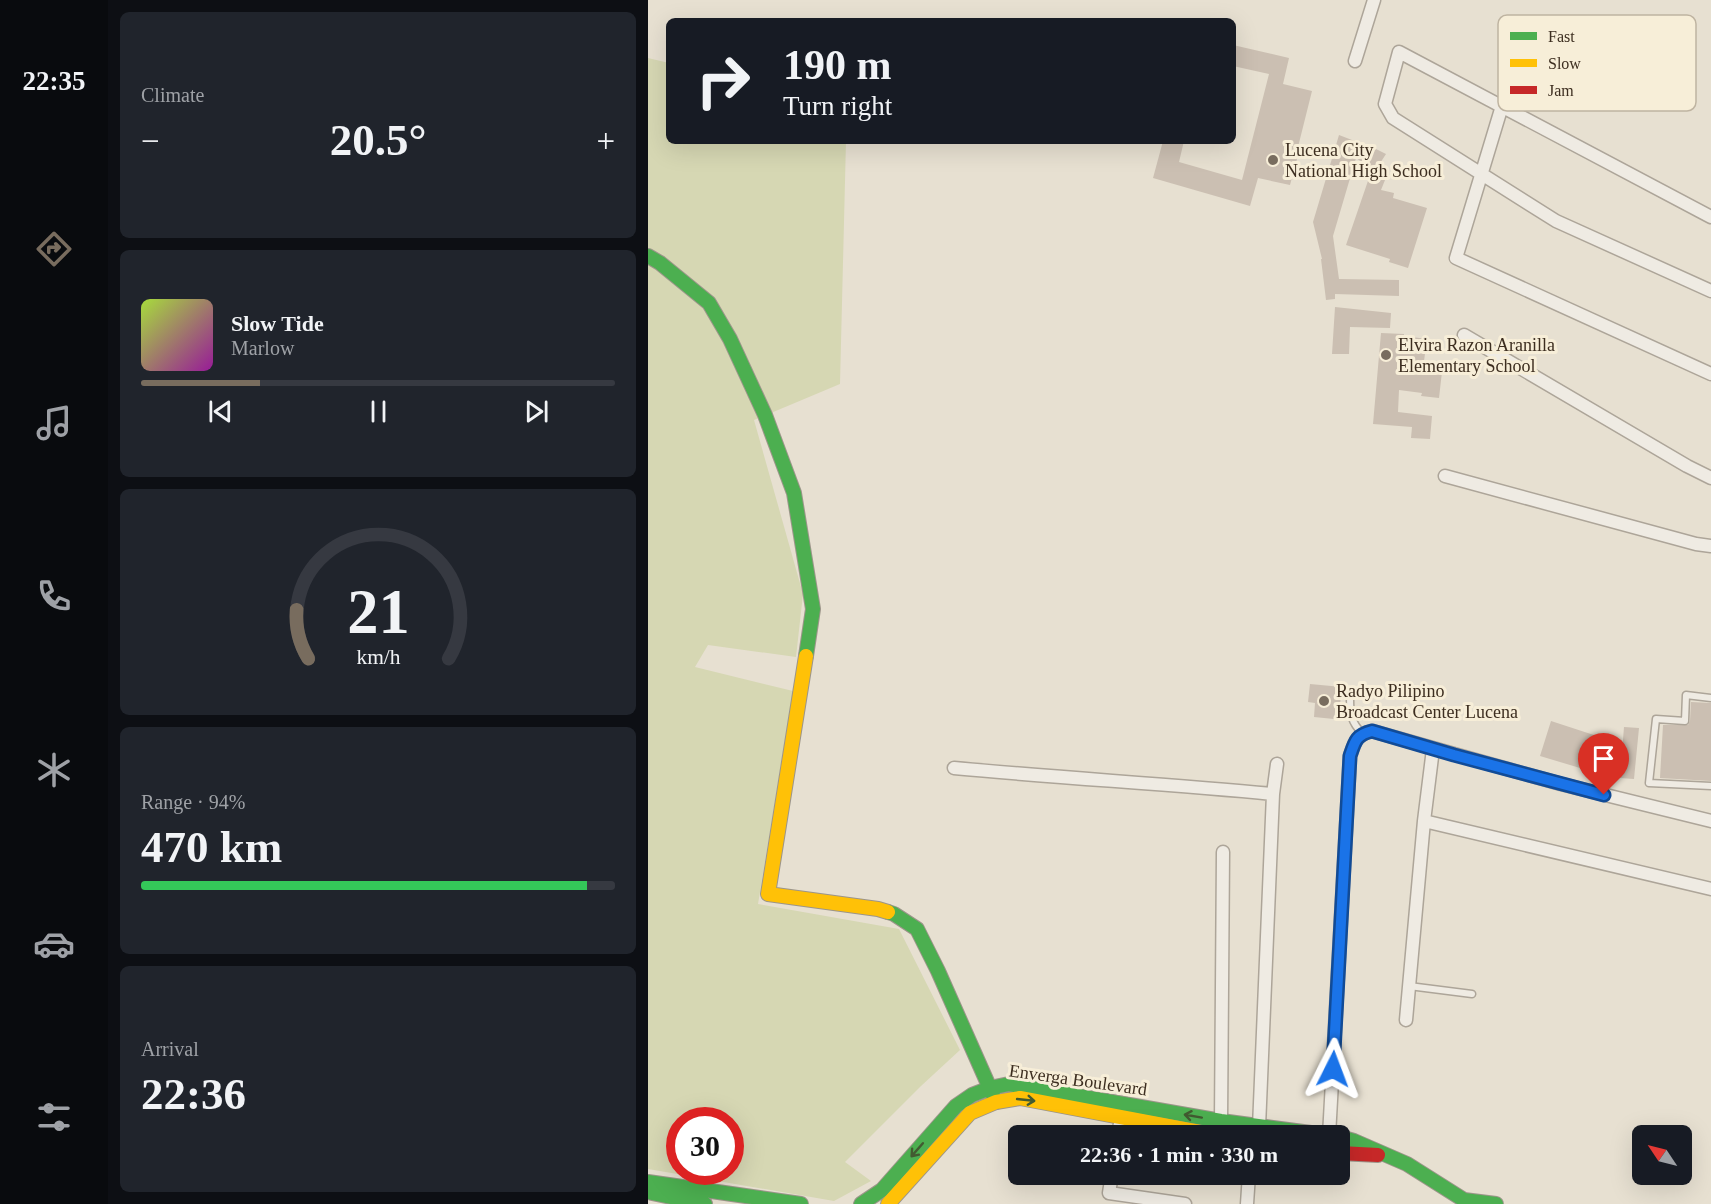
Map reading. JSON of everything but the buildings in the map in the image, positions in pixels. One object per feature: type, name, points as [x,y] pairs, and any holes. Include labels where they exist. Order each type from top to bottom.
[{"type":"street","points":[[1356,61],[1374,0]]},
{"type":"street","points":[[1498,104],[1399,52],[1385,104],[1393,118],[1556,220],[1711,291]]},
{"type":"street","points":[[1501,111],[1456,258],[1711,374]]},
{"type":"street","points":[[1511,111],[1711,217]]},
{"type":"street","points":[[648,256],[709,303],[730,339],[765,415],[794,493],[813,609],[768,894],[878,909],[894,914],[917,929],[996,1102]]},
{"type":"street","points":[[1464,335],[1711,478]]},
{"type":"street","points":[[1445,476],[1696,544],[1711,546]]},
{"type":"street","points":[[1333,1125],[1350,756],[1354,742],[1362,733],[1372,731],[1561,784],[1711,821]]},
{"type":"street","points":[[1406,1020],[1424,821],[1433,749]]},
{"type":"street","points":[[1259,1125],[1273,794],[1277,764]]},
{"type":"street","points":[[954,768],[1039,776],[1162,783],[1273,794]]},
{"type":"street","points":[[1424,821],[1711,889]]},
{"type":"street","points":[[1221,1121],[1223,852]]},
{"type":"street","name":"Enverga Boulevard","points":[[861,1204],[882,1190],[956,1106],[972,1095],[990,1088],[1010,1084],[1246,1125]]},
{"type":"street","name":"Enverga Boulevard","points":[[892,1203],[970,1113],[996,1102],[1020,1098],[1163,1125]]},
{"type":"street","points":[[1120,1125],[1121,1117]]},
{"type":"street","name":"Enverga Boulevard","points":[[1350,1140],[1407,1164],[1462,1202],[1496,1204]]},
{"type":"street","name":"Enverga Boulevard","points":[[1350,1154],[1385,1156]]},
{"type":"street","points":[[648,1182],[734,1199],[801,1204]]},
{"type":"street","points":[[1247,1204],[1248,1185]]},
{"type":"street","points":[[882,1190],[892,1203]]},
{"type":"street","points":[[648,1193],[705,1204]]},
{"type":"street","points":[[1108,1199],[1185,1204]]},
{"type":"lane","points":[[1711,698],[1686,696],[1685,721],[1656,719],[1649,783],[1711,786]]},
{"type":"lane","points":[[1350,698],[1350,713],[1355,726],[1362,733]]},
{"type":"lane","points":[[1409,986],[1472,994]]},
{"type":"green space","points":[[648,58],[666,62],[666,144],[846,144],[840,384],[754,420],[803,594],[796,657],[708,645],[695,667],[793,691],[758,904],[899,929],[960,1050],[845,1162],[871,1181],[834,1201],[741,1185],[744,1185],[744,1107],[666,1107],[666,1172],[648,1169]]},
{"type":"traffic: fast","points":[[648,256],[709,303],[730,339],[765,415],[794,493],[813,609],[806,656]]},
{"type":"traffic: fast","points":[[888,912],[917,929],[996,1102]]},
{"type":"traffic: fast","points":[[861,1204],[882,1190],[956,1106],[972,1095],[1009,1084],[1251,1125]]},
{"type":"traffic: fast","points":[[1350,1140],[1407,1164],[1464,1200],[1496,1204]]},
{"type":"traffic: fast","points":[[648,1182],[801,1204]]},
{"type":"traffic: fast","points":[[652,1193],[705,1204]]},
{"type":"traffic: slow","points":[[806,656],[768,894],[888,912]]},
{"type":"traffic: slow","points":[[888,1204],[970,1113],[996,1102],[1020,1098],[1163,1125]]},
{"type":"traffic: jam","points":[[1350,1154],[1378,1155]]},
{"type":"place","name":"Lucena City National High School","points":[[1273,160]]},
{"type":"place","name":"Elvira Razon Aranilla Elementary School","points":[[1386,355]]},
{"type":"place","name":"Radyo Pilipino Broadcast Center Lucena","points":[[1324,701]]},
{"type":"route","points":[[1333,1069],[1350,756],[1354,742],[1362,733],[1372,731],[1604,795]]}]
